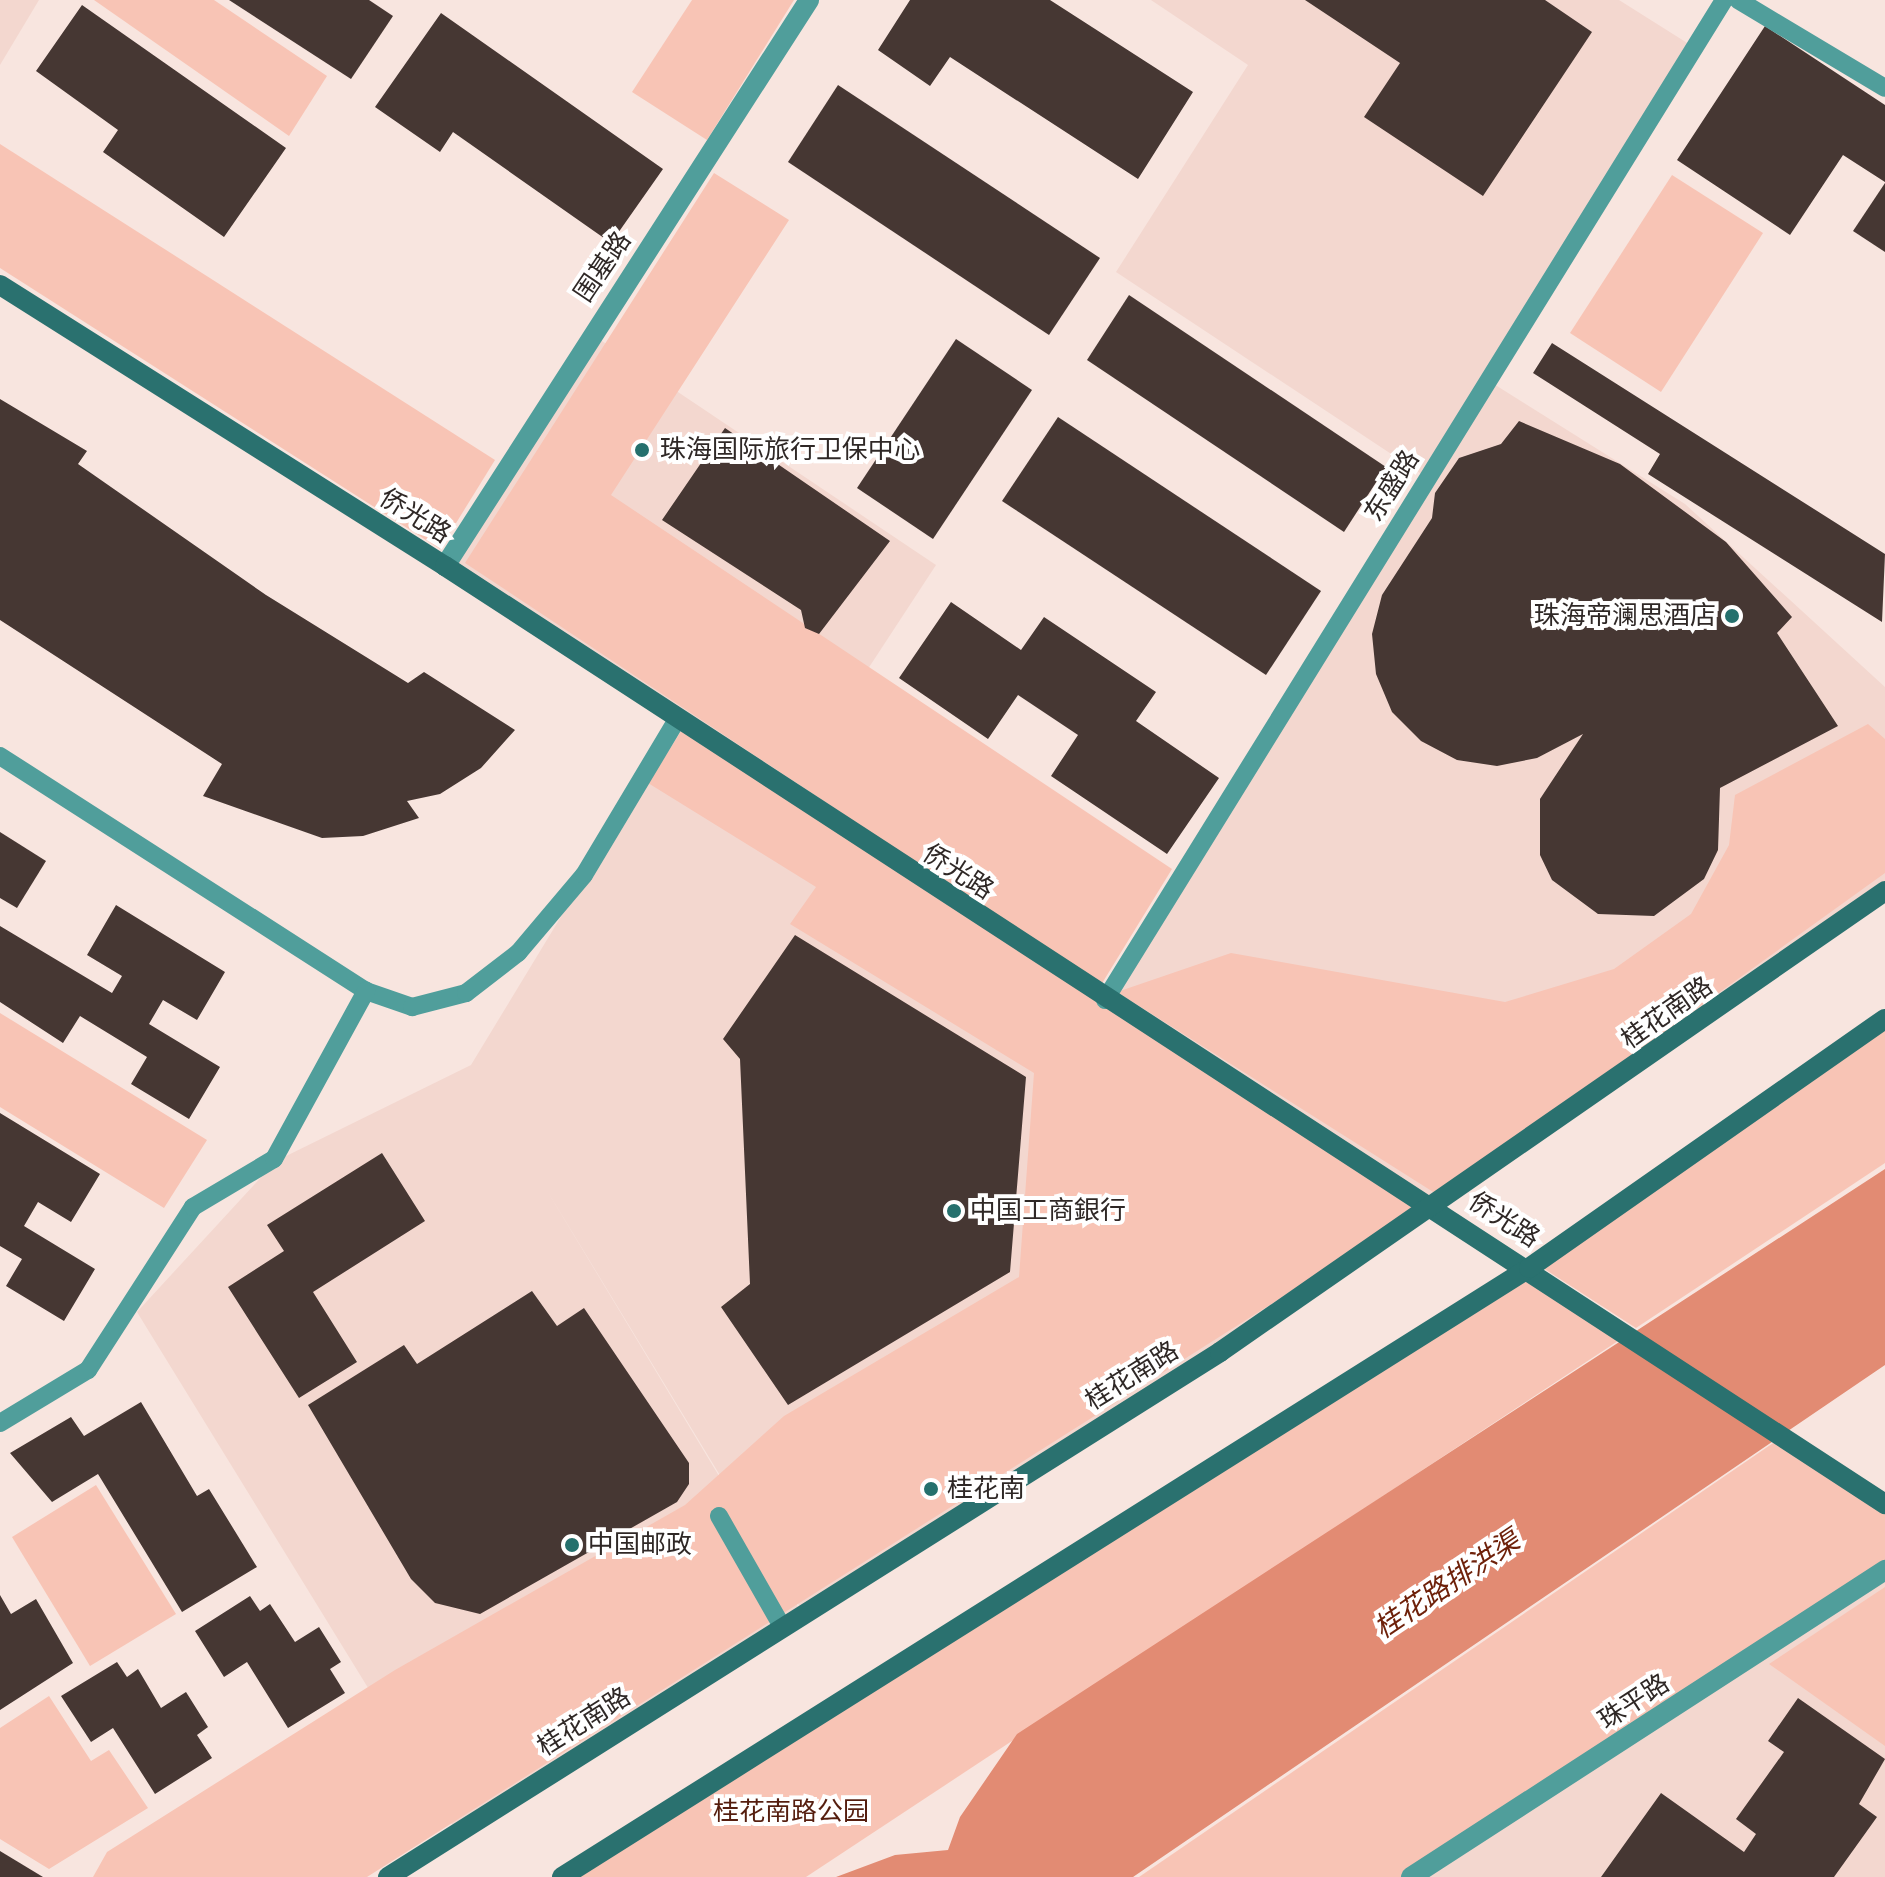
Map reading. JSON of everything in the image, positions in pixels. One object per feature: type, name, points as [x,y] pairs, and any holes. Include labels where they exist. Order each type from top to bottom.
[{"type":"main road","name":"侨光路","points":[[0,285],[445,566],[1105,1000],[1438,1208],[1885,1504]]},
{"type":"main road","name":"桂花南路","points":[[388,1877],[1438,1208],[1885,891]]},
{"type":"main road","points":[[562,1877],[1529,1268],[1885,1019]]},
{"type":"street","name":"围基路","points":[[445,566],[809,0]]},
{"type":"street","name":"珠平路","points":[[1411,1877],[1885,1570]]},
{"type":"lane","name":"东盛路","points":[[1105,1000],[1724,0]]},
{"type":"lane","points":[[1738,0],[1885,88]]},
{"type":"lane","points":[[0,756],[366,991],[412,1007],[466,993],[518,953],[584,875],[678,718]]},
{"type":"lane","points":[[0,1423],[88,1370],[193,1207],[274,1159],[366,991]]},
{"type":"lane","points":[[719,1516],[783,1628]]},
{"type":"shaded area","points":[[0,0],[39,0],[0,65]]},
{"type":"shaded area","points":[[1151,0],[1619,0],[1692,46],[1426,477],[1116,272],[1248,65]]},
{"type":"shaded area","name":"珠海国际旅行卫保中心","points":[[593,335],[936,565],[790,788],[448,566]]},
{"type":"shaded area","points":[[1489,381],[1685,504],[1885,687],[1885,889],[1433,1208],[803,1612],[543,1184],[801,1612],[456,1831],[137,1312],[276,1161],[471,1065],[679,722],[1107,998]]},
{"type":"shaded area","points":[[1885,1574],[1885,1877],[1419,1877]]},
{"type":"green space","points":[[94,0],[214,0],[327,76],[289,136]]},
{"type":"green space","points":[[692,0],[794,0],[707,140],[632,92]]},
{"type":"green space","points":[[0,144],[495,460],[440,549],[0,268]]},
{"type":"green space","points":[[714,173],[789,220],[611,495],[1172,869],[1101,985],[465,563]]},
{"type":"green space","points":[[1672,175],[1763,233],[1661,392],[1570,333]]},
{"type":"green space","points":[[1868,724],[1885,739],[1885,873],[1438,1195],[1117,992],[1231,953],[1505,1002],[1614,969],[1691,914],[1729,845],[1735,795]]},
{"type":"green space","points":[[682,730],[1421,1209],[367,1877],[93,1877],[107,1852],[395,1670],[685,1505],[784,1416],[1019,1277],[1034,1073],[790,924],[816,887],[648,783]]},
{"type":"green space","points":[[0,1013],[207,1140],[164,1208],[0,1107]]},
{"type":"green space","points":[[1885,1029],[1885,1163],[1636,1328],[1543,1268]]},
{"type":"green space","name":"桂花南路公园","points":[[1529,1273],[1624,1337],[806,1877],[571,1877]]},
{"type":"green space","points":[[1779,1439],[1885,1509],[1885,1565],[1404,1877],[1139,1877]]},
{"type":"green space","points":[[96,1485],[176,1614],[90,1666],[12,1537]]},
{"type":"green space","points":[[1885,1587],[1885,1746],[1769,1664]]},
{"type":"green space","points":[[49,1696],[91,1761],[109,1750],[148,1808],[49,1869],[0,1839],[0,1728]]},
{"type":"water","name":"桂花路排洪渠","points":[[1885,1169],[1885,1365],[1133,1877],[836,1877],[895,1855],[948,1850],[960,1817],[1017,1734]]},
{"type":"building","points":[[229,0],[369,0],[393,16],[351,79]]},
{"type":"building","points":[[910,0],[1050,0],[1193,92],[1138,179],[950,57],[930,86],[878,50]]},
{"type":"building","points":[[1305,0],[1545,0],[1592,32],[1483,196],[1364,117],[1400,63]]},
{"type":"building","points":[[82,5],[286,148],[224,237],[103,152],[118,130],[36,71]]},
{"type":"building","points":[[441,13],[663,169],[611,243],[453,132],[440,152],[375,107]]},
{"type":"building","points":[[1765,26],[1885,105],[1885,182],[1843,155],[1790,235],[1677,160]]},
{"type":"building","points":[[838,85],[1100,258],[1049,335],[788,162]]},
{"type":"building","points":[[1885,183],[1885,252],[1853,231]]},
{"type":"building","points":[[1129,295],[1386,467],[1344,532],[1087,360]]},
{"type":"building","points":[[956,339],[1032,390],[933,539],[857,488]]},
{"type":"building","points":[[1552,343],[1885,554],[1882,622],[1648,474],[1660,454],[1533,373]]},
{"type":"building","points":[[0,399],[87,451],[78,464],[266,595],[408,683],[424,672],[515,730],[481,768],[440,794],[407,801],[419,818],[363,836],[322,838],[203,796],[222,764],[0,620]]},
{"type":"building","points":[[1058,417],[1321,591],[1266,675],[1002,501]]},
{"type":"building","points":[[1519,421],[1620,464],[1726,542],[1792,617],[1777,633],[1838,726],[1720,788],[1718,850],[1704,879],[1654,916],[1598,914],[1552,880],[1540,855],[1540,799],[1583,734],[1537,758],[1497,766],[1457,760],[1421,741],[1392,712],[1376,674],[1372,634],[1382,595],[1432,518],[1435,493],[1459,458],[1501,444]]},
{"type":"building","points":[[725,428],[890,541],[819,634],[805,628],[801,610],[662,520]]},
{"type":"building","points":[[951,602],[1021,650],[1044,617],[1156,692],[1136,721],[1219,778],[1167,854],[1051,776],[1078,735],[1018,695],[988,739],[899,678]]},
{"type":"building","points":[[0,832],[46,861],[17,908],[0,898]]},
{"type":"building","points":[[116,905],[225,972],[197,1020],[163,1000],[149,1024],[220,1067],[189,1119],[131,1084],[147,1057],[80,1016],[63,1043],[0,1002],[0,926],[112,993],[122,976],[87,955]]},
{"type":"building","points":[[795,935],[1026,1077],[1010,1272],[788,1405],[721,1307],[750,1284],[740,1059],[723,1039]]},
{"type":"building","points":[[0,1113],[100,1174],[71,1222],[38,1202],[24,1226],[95,1269],[64,1321],[6,1286],[22,1259],[0,1246]]},
{"type":"building","points":[[382,1153],[425,1221],[313,1292],[357,1362],[299,1398],[228,1287],[284,1251],[267,1225]]},
{"type":"building","points":[[532,1291],[557,1326],[584,1308],[689,1463],[689,1484],[677,1502],[480,1614],[435,1603],[411,1579],[308,1405],[404,1345],[417,1364]]},
{"type":"building","points":[[141,1402],[197,1496],[209,1489],[257,1567],[182,1612],[98,1474],[52,1502],[10,1453],[71,1417],[84,1436]]},
{"type":"building","points":[[0,1595],[11,1614],[36,1599],[73,1663],[0,1710]]},
{"type":"building","points":[[250,1596],[260,1611],[270,1604],[295,1642],[319,1627],[341,1662],[330,1669],[345,1693],[288,1728],[247,1662],[224,1677],[195,1631]]},
{"type":"building","points":[[117,1662],[127,1677],[138,1669],[161,1708],[186,1692],[208,1727],[197,1735],[212,1758],[155,1794],[113,1728],[91,1742],[61,1696]]},
{"type":"building","points":[[1798,1698],[1885,1759],[1859,1804],[1877,1817],[1834,1877],[1601,1877],[1661,1793],[1744,1852],[1756,1834],[1736,1819],[1784,1752],[1768,1741]]},
{"type":"building","points":[[0,1851],[43,1877],[0,1877]]},
{"type":"place","name":"珠海国际旅行卫保中心","points":[[642,450]]},
{"type":"place","name":"珠海帝澜思酒店","points":[[1732,616]]},
{"type":"place","name":"中国工商銀行","points":[[954,1211]]},
{"type":"place","name":"桂花南","points":[[931,1489]]},
{"type":"place","name":"中国邮政","points":[[572,1545]]}]
